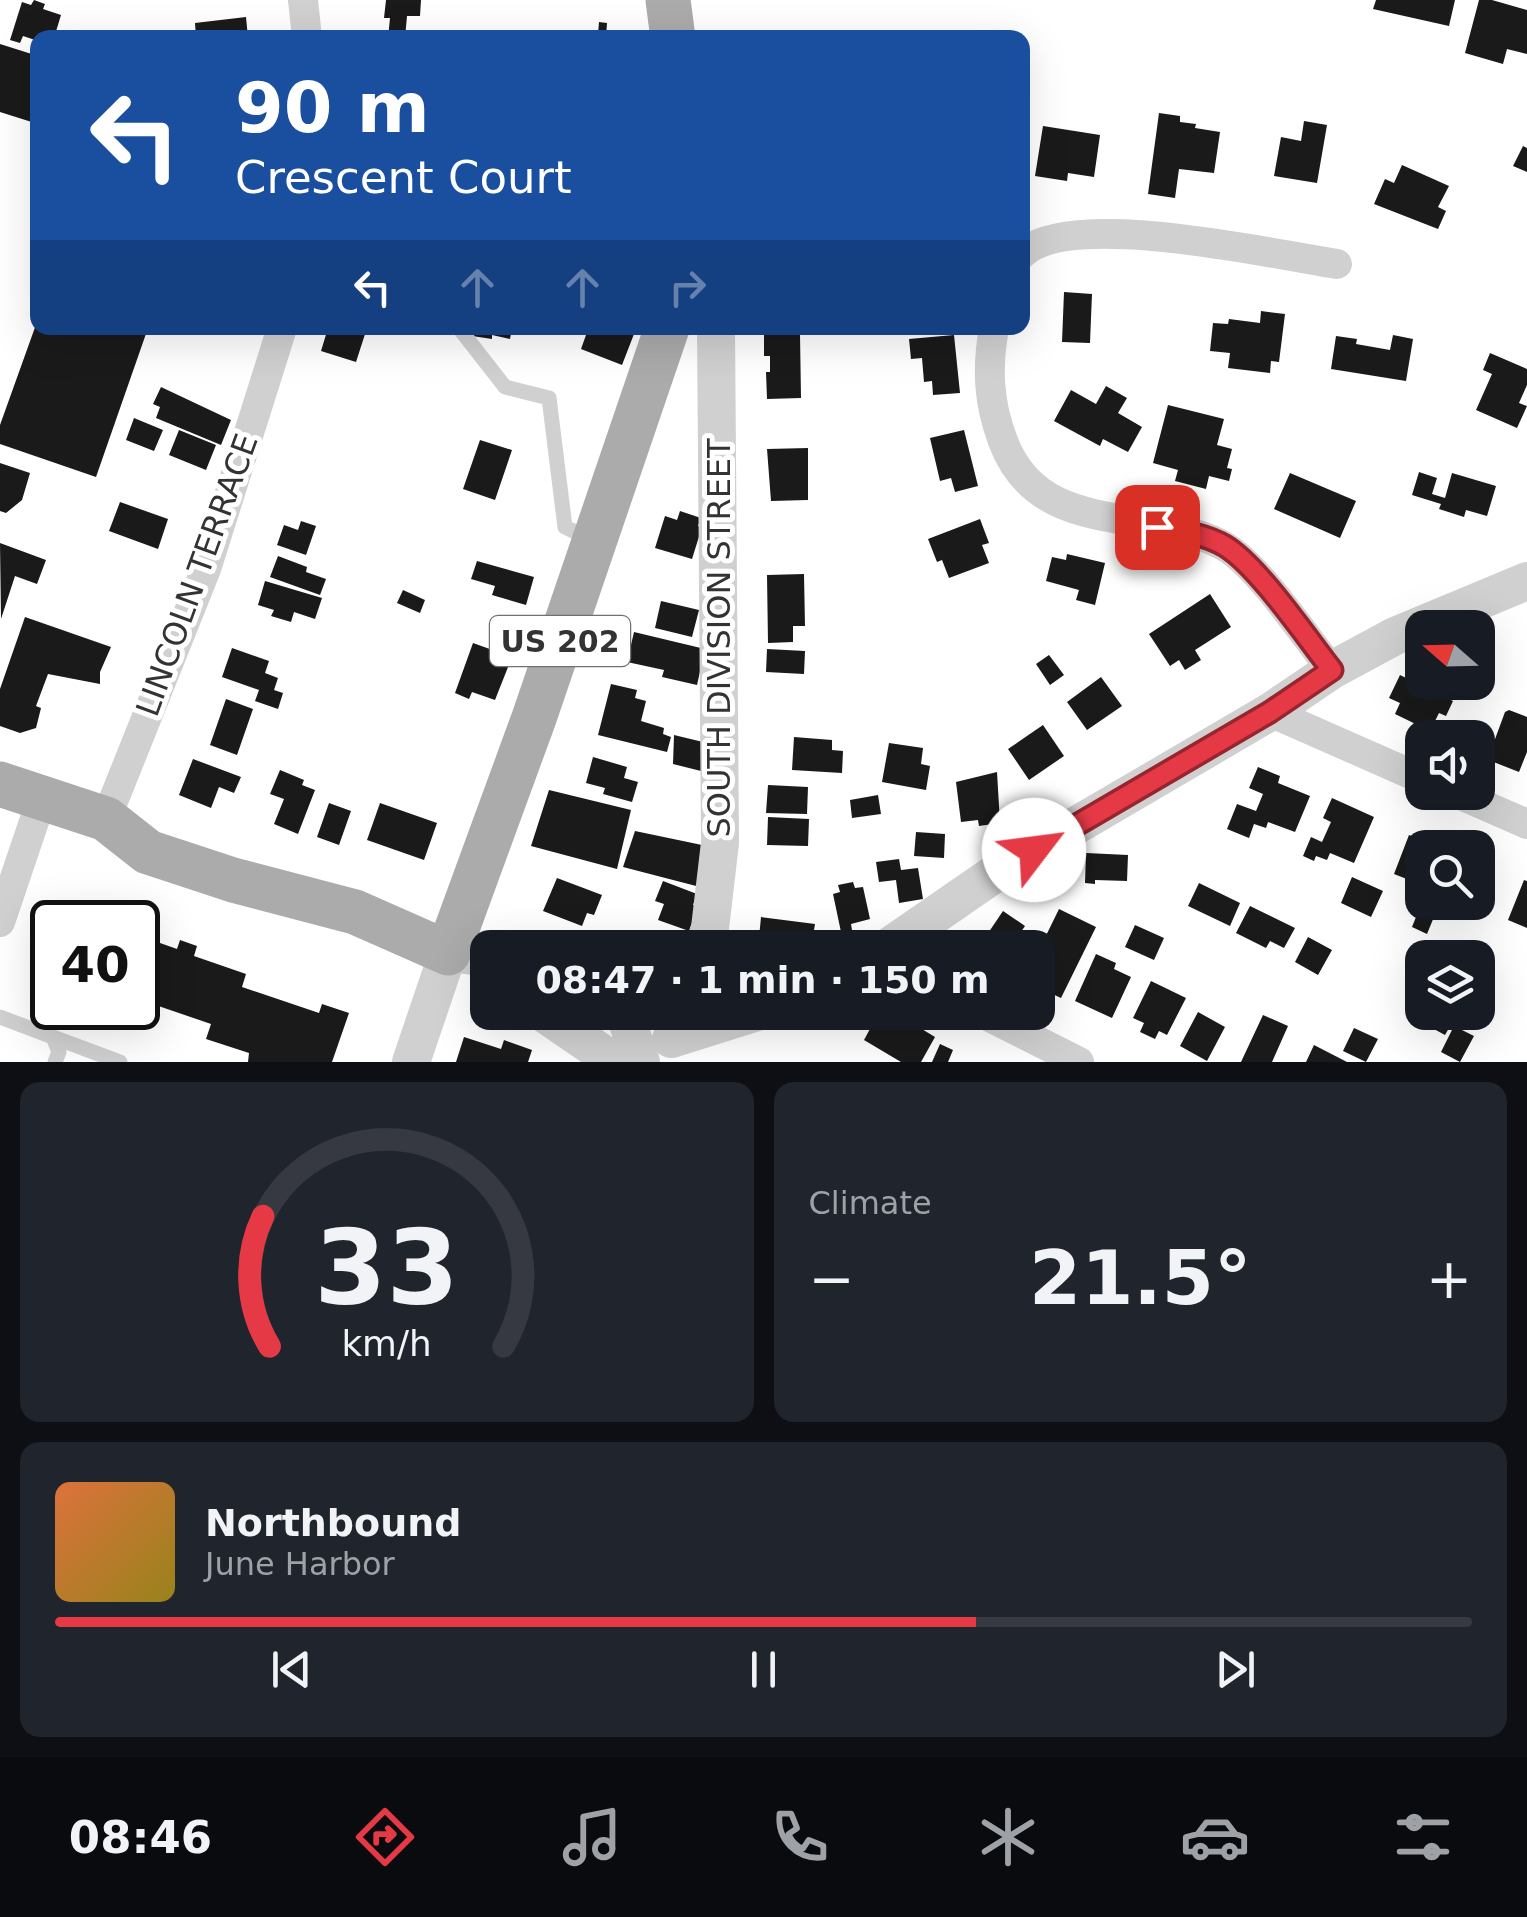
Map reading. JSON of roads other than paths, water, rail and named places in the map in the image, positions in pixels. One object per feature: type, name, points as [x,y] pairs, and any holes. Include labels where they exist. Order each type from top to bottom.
[{"type":"main road","points":[[668,0],[672,30]]},
{"type":"main road","name":"US 202","points":[[487,930],[596,542],[665,335]]},
{"type":"main road","points":[[0,784],[106,819],[148,852],[233,880],[356,912],[470,951]]},
{"type":"street","points":[[303,0],[306,30]]},
{"type":"street","points":[[1030,249],[1052,237],[1092,232],[1178,240],[1337,264]]},
{"type":"street","name":"LINCOLN TERRACE","points":[[106,819],[206,569],[280,335]]},
{"type":"street","name":"SOUTH DIVISION STREET","points":[[709,930],[720,844],[716,335]]},
{"type":"street","points":[[993,335],[988,366],[996,424],[1012,467],[1038,493],[1077,510],[1199,535],[1224,545],[1245,561],[1332,670]]},
{"type":"street","points":[[913,930],[1000,870],[1270,712],[1332,670],[1395,636],[1525,578]]},
{"type":"street","points":[[1270,712],[1405,772]]},
{"type":"street","points":[[0,922],[42,798]]},
{"type":"street","points":[[1495,810],[1527,824]]},
{"type":"street","points":[[411,1062],[470,970]]},
{"type":"street","points":[[568,1030],[606,1056],[622,1062]]},
{"type":"street","points":[[630,1030],[641,1062]]},
{"type":"street","points":[[668,1038],[695,1030]]},
{"type":"street","points":[[1016,1030],[1079,1062]]},
{"type":"lane","points":[[464,335],[505,387],[549,398],[565,527],[596,542]]},
{"type":"lane","points":[[0,1017],[120,1062]]},
{"type":"lane","points":[[53,1038],[58,1052],[55,1062]]}]
